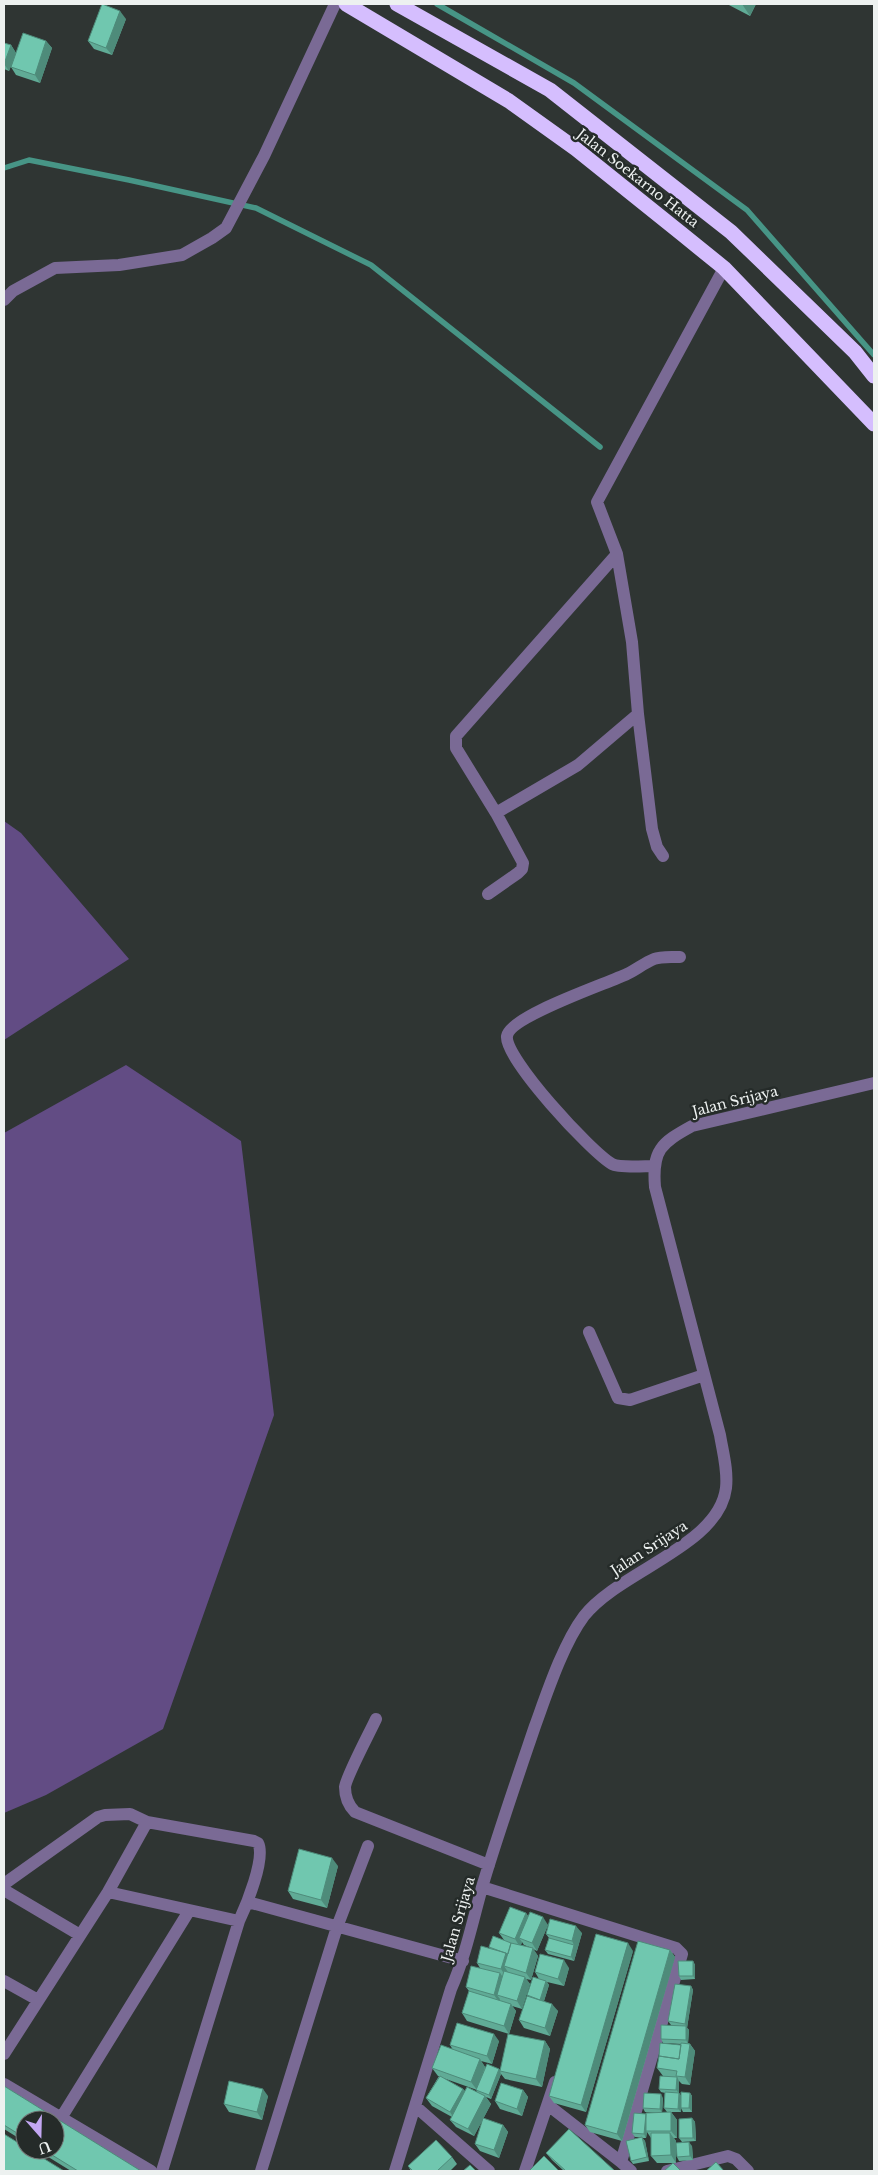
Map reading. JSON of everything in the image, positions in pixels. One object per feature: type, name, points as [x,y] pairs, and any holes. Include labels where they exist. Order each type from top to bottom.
[{"type":"highway","name":"Jalan Soekarno Hatta","points":[[346,4],[509,101],[576,149],[724,268],[874,424]]},
{"type":"highway","name":"Jalan Soekarno Hatta","points":[[397,4],[550,90],[730,232],[855,352],[874,376]]},
{"type":"street","points":[[4,300],[13,291],[55,268],[119,265],[182,255],[226,228],[264,156],[335,4]]},
{"type":"street","points":[[663,856],[657,847],[652,829],[638,714],[632,642],[617,554],[597,502],[724,268]]},
{"type":"street","points":[[488,894],[518,873],[523,866],[496,813],[456,748],[456,736],[617,554]]},
{"type":"street","points":[[496,813],[578,764],[638,714]]},
{"type":"street","points":[[653,1166],[613,1165],[588,1143],[533,1084],[512,1054],[507,1036],[514,1026],[534,1013],[627,974],[655,959],[680,957]]},
{"type":"street","name":"Jalan Srijaya","points":[[395,2171],[452,1989],[463,1962],[489,1865],[547,1693],[570,1640],[584,1616],[606,1595],[705,1529],[721,1504],[726,1489],[727,1470],[655,1187],[653,1166],[656,1157],[665,1142],[692,1126],[874,1083]]},
{"type":"street","points":[[589,1332],[618,1398],[623,1400],[630,1400],[704,1375]]},
{"type":"street","points":[[376,1719],[345,1786],[351,1808],[355,1812],[489,1865]]},
{"type":"street","points":[[4,1884],[98,1818],[106,1815],[130,1814],[147,1822],[258,1843],[260,1856],[248,1902],[239,1921],[162,2171]]},
{"type":"street","points":[[4,2054],[108,1892],[147,1822]]},
{"type":"street","points":[[262,2171],[337,1927],[368,1846]]},
{"type":"street","points":[[482,1887],[600,1931],[676,1948],[682,1954],[621,2162]]},
{"type":"street","points":[[4,1890],[80,1936]]},
{"type":"street","points":[[108,1892],[239,1921]]},
{"type":"street","points":[[248,1902],[463,1962]]},
{"type":"street","points":[[65,2112],[189,1911]]},
{"type":"street","points":[[4,1980],[38,2000]]},
{"type":"street","points":[[525,2171],[560,2068]]},
{"type":"street","points":[[4,2084],[48,2110]]},
{"type":"street","points":[[548,2105],[631,2171]]},
{"type":"street","points":[[415,2106],[489,2171]]},
{"type":"street","points":[[65,2120],[151,2171]]},
{"type":"street","points":[[667,2171],[728,2156],[736,2159],[748,2171]]},
{"type":"shaded area","points":[[4,821],[21,833],[129,959],[4,1040]]},
{"type":"shaded area","points":[[126,1065],[241,1141],[274,1415],[163,1729],[46,1795],[4,1813],[4,1133]]},
{"type":"building","points":[[102,4],[120,11],[106,48],[88,41]]},
{"type":"building","points":[[23,33],[46,41],[35,75],[11,67]]},
{"type":"building","points":[[4,43],[11,45],[4,64]]},
{"type":"building","points":[[299,1849],[332,1858],[321,1900],[288,1891]]},
{"type":"building","points":[[510,1907],[526,1913],[515,1939],[499,1933]]},
{"type":"building","points":[[530,1912],[543,1917],[532,1943],[519,1938]]},
{"type":"building","points":[[550,1919],[576,1926],[572,1941],[546,1934]]},
{"type":"building","points":[[596,1934],[628,1943],[581,2105],[549,2096]]},
{"type":"building","points":[[493,1936],[511,1943],[508,1954],[489,1947]]},
{"type":"building","points":[[549,1938],[574,1945],[571,1957],[545,1950]]},
{"type":"building","points":[[638,1941],[670,1950],[617,2134],[585,2125]]},
{"type":"building","points":[[511,1943],[533,1948],[526,1973],[504,1966]]},
{"type":"building","points":[[481,1946],[506,1953],[501,1969],[477,1963]]},
{"type":"building","points":[[540,1954],[564,1960],[558,1979],[535,1972]]},
{"type":"building","points":[[678,1961],[693,1961],[693,1976],[679,1976]]},
{"type":"building","points":[[471,1966],[500,1973],[494,1995],[466,1987]]},
{"type":"building","points":[[504,1971],[525,1977],[517,2001],[497,1995]]},
{"type":"building","points":[[533,1977],[546,1981],[540,2000],[527,1995]]},
{"type":"building","points":[[675,1984],[691,1986],[685,2024],[668,2021]]},
{"type":"building","points":[[469,1991],[511,2004],[504,2026],[462,2013]]},
{"type":"building","points":[[527,1996],[552,2004],[545,2028],[519,2020]]},
{"type":"building","points":[[457,2023],[494,2034],[487,2056],[450,2045]]},
{"type":"building","points":[[661,2025],[686,2026],[686,2040],[661,2039]]},
{"type":"building","points":[[508,2034],[545,2041],[536,2079],[500,2071]]},
{"type":"building","points":[[660,2043],[681,2045],[679,2059],[659,2056]]},
{"type":"building","points":[[681,2043],[690,2044],[685,2077],[676,2076],[677,2071],[657,2068],[659,2056],[679,2059]]},
{"type":"building","points":[[441,2045],[480,2059],[471,2082],[432,2068]]},
{"type":"building","points":[[487,2064],[499,2069],[489,2095],[476,2090]]},
{"type":"building","points":[[440,2076],[463,2089],[450,2112],[426,2098]]},
{"type":"building","points":[[660,2076],[677,2077],[676,2090],[659,2089]]},
{"type":"building","points":[[229,2081],[263,2089],[257,2112],[224,2104]]},
{"type":"building","points":[[501,2083],[523,2090],[517,2109],[495,2101]]},
{"type":"building","points":[[4,2086],[43,2110],[15,2110],[15,2132],[4,2125]]},
{"type":"building","points":[[467,2087],[485,2096],[468,2129],[450,2120]]},
{"type":"building","points":[[665,2092],[679,2093],[678,2109],[664,2108]]},
{"type":"building","points":[[681,2092],[690,2093],[689,2108],[681,2108]]},
{"type":"building","points":[[644,2093],[661,2094],[660,2109],[643,2108]]},
{"type":"building","points":[[671,2112],[671,2131],[646,2131],[646,2113]]},
{"type":"building","points":[[634,2113],[646,2114],[644,2134],[632,2133]]},
{"type":"building","points":[[483,2118],[503,2125],[494,2150],[475,2144]]},
{"type":"building","points":[[692,2118],[693,2138],[679,2138],[679,2119]]},
{"type":"building","points":[[65,2124],[141,2171],[78,2171],[60,2160],[65,2160]]},
{"type":"building","points":[[569,2129],[615,2171],[566,2171],[546,2153]]},
{"type":"building","points":[[651,2133],[670,2133],[671,2155],[651,2156]]},
{"type":"building","points":[[4,2134],[15,2141],[15,2160],[46,2160],[64,2171],[4,2171]]},
{"type":"building","points":[[642,2137],[647,2157],[631,2161],[626,2141]]},
{"type":"building","points":[[436,2140],[452,2157],[437,2171],[413,2171],[408,2166]]},
{"type":"building","points":[[689,2142],[690,2156],[677,2157],[676,2143]]},
{"type":"building","points":[[544,2156],[559,2171],[529,2171]]},
{"type":"building","points":[[716,2162],[724,2171],[706,2171]]},
{"type":"building","points":[[673,2163],[681,2171],[664,2171]]},
{"type":"building","points":[[470,2165],[476,2171],[463,2171]]},
{"type":"waterway","points":[[437,4],[574,83],[747,210],[874,355]]},
{"type":"waterway","points":[[4,168],[29,160],[256,208],[371,265],[600,447]]}]
